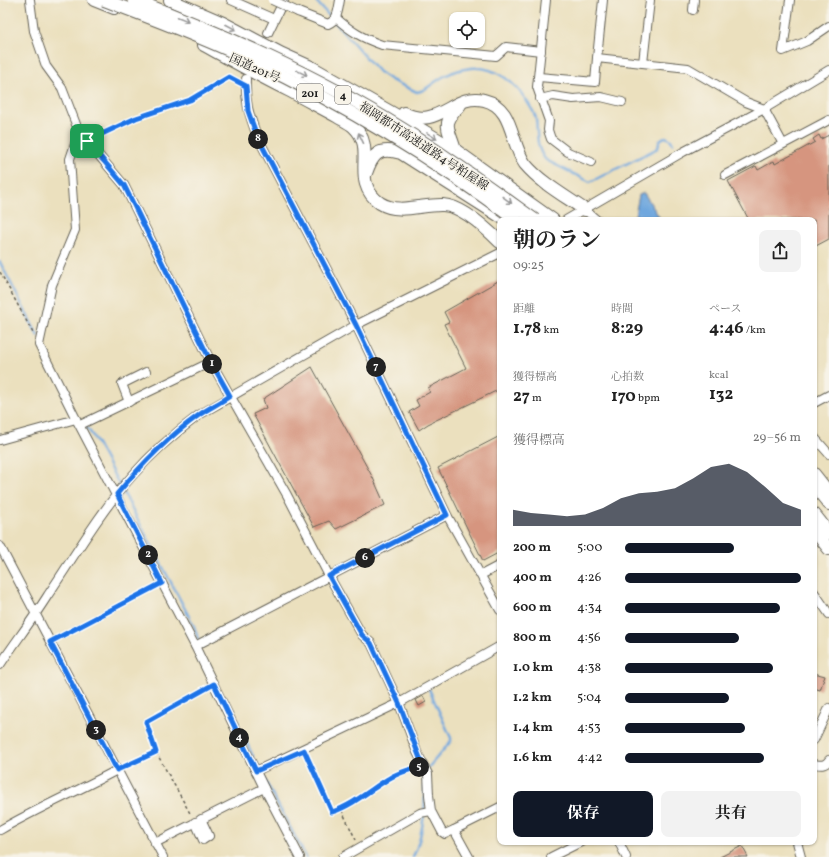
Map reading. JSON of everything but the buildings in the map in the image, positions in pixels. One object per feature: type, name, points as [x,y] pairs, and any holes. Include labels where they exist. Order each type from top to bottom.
[{"type":"highway","name":"国道201号","points":[[94,0],[204,46],[312,94],[423,160],[503,217]]},
{"type":"highway","name":"福岡都市高速道路4号粕屋線","points":[[104,0],[201,38],[244,57],[314,93],[378,128],[435,163],[512,217]]},
{"type":"highway","name":"福岡都市高速道路4号粕屋線","points":[[134,0],[196,24],[316,80],[386,119],[459,165],[531,217]]},
{"type":"highway","name":"国道201号","points":[[170,0],[223,23],[282,54],[313,68],[455,150],[549,217]]},
{"type":"highway","points":[[204,46],[318,105],[353,126],[362,136],[365,147],[365,183],[373,197],[386,206],[394,209],[444,205],[460,210],[497,239]]},
{"type":"highway","points":[[313,68],[351,83],[409,115],[418,118],[437,116],[464,101],[475,99],[484,100],[495,104],[508,119],[518,151],[524,163],[542,180],[585,210]]},
{"type":"highway","points":[[455,150],[447,129],[448,122],[452,114],[464,101]]},
{"type":"highway","points":[[365,176],[370,162],[379,152],[386,150],[401,153],[457,190],[502,217]]},
{"type":"highway","points":[[817,476],[829,489]]},
{"type":"highway","points":[[817,477],[829,493]]},
{"type":"highway","points":[[817,489],[829,504]]},
{"type":"highway","points":[[817,513],[829,528]]},
{"type":"highway","points":[[817,518],[829,533]]},
{"type":"highway","points":[[817,534],[829,549]]},
{"type":"street","points":[[30,0],[34,31],[46,66],[62,88],[79,132],[124,185],[211,362],[287,495],[329,576],[362,635],[371,643],[399,703],[423,766],[428,774],[431,811],[442,832],[445,834],[497,808]]},
{"type":"street","points":[[231,0],[274,19]]},
{"type":"street","points":[[272,0],[328,24],[336,18],[340,0]]},
{"type":"street","points":[[268,32],[284,0]]},
{"type":"street","points":[[546,0],[537,87],[549,121],[548,130],[551,139],[568,152],[591,162]]},
{"type":"street","points":[[539,77],[594,82],[603,0]]},
{"type":"street","points":[[643,63],[650,0]]},
{"type":"street","points":[[693,10],[694,0]]},
{"type":"street","points":[[790,0],[783,51],[807,41],[829,26]]},
{"type":"street","points":[[336,18],[352,32],[367,40],[382,45],[496,56],[506,47],[541,51]]},
{"type":"street","points":[[597,58],[688,68],[746,102],[764,109],[783,144]]},
{"type":"street","points":[[572,217],[643,175],[764,109],[829,70]]},
{"type":"street","points":[[246,83],[248,111],[257,136],[356,325],[447,515],[497,604]]},
{"type":"street","points":[[540,99],[553,96],[573,99],[601,97],[622,102]]},
{"type":"street","points":[[725,175],[829,120]]},
{"type":"street","points":[[79,132],[70,159],[75,230],[52,285],[40,345],[78,422],[117,494],[195,646],[264,788],[300,857]]},
{"type":"street","points":[[585,210],[593,217]]},
{"type":"street","points":[[0,665],[36,614],[92,528],[117,494],[132,475],[159,448],[178,432],[199,415],[230,396],[356,325],[497,254]]},
{"type":"street","points":[[0,440],[78,422],[129,402],[211,362]]},
{"type":"street","points":[[129,402],[122,384],[146,372]]},
{"type":"street","points":[[817,401],[829,395]]},
{"type":"street","points":[[817,440],[829,454]]},
{"type":"street","points":[[195,646],[447,515]]},
{"type":"street","points":[[0,546],[163,857]]},
{"type":"street","points":[[481,575],[497,567]]},
{"type":"street","points":[[817,596],[829,614]]},
{"type":"street","points":[[256,771],[304,750],[399,703],[497,648]]},
{"type":"street","points":[[817,734],[829,708]]},
{"type":"street","points":[[817,764],[821,765],[829,760]]},
{"type":"street","points":[[0,830],[26,815],[79,791],[117,770]]},
{"type":"street","points":[[155,843],[264,788]]},
{"type":"street","points":[[343,857],[420,813],[431,811]]},
{"type":"street","points":[[454,830],[469,857]]},
{"type":"street","points":[[551,857],[575,845]]},
{"type":"street","points":[[620,845],[626,857]]},
{"type":"street","points":[[798,845],[801,857]]},
{"type":"path","points":[[87,141],[136,118],[190,100],[229,77],[246,83]]},
{"type":"path","points":[[0,272],[40,345]]},
{"type":"path","points":[[50,642],[162,583]]},
{"type":"path","points":[[198,821],[156,752],[146,722],[214,684]]},
{"type":"path","points":[[304,750],[332,812],[341,809],[360,798],[389,778],[423,766]]},
{"type":"path","points":[[117,770],[156,752]]},
{"type":"path","points":[[341,809],[360,847]]},
{"type":"water","points":[[644,193],[659,217],[635,217],[639,195]]},
{"type":"waterway","points":[[315,0],[379,72],[391,80],[417,92],[424,90],[448,74],[471,68],[489,70],[504,77],[518,89],[534,113],[540,150],[546,160],[590,182],[658,148],[659,142],[662,138],[666,137],[671,140],[673,144]]},
{"type":"waterway","points":[[0,262],[38,336]]},
{"type":"waterway","points":[[85,425],[93,436],[194,626],[199,642]]},
{"type":"waterway","points":[[428,768],[451,741],[429,689]]},
{"type":"waterway","points":[[228,704],[253,756]]},
{"type":"waterway","points":[[413,857],[420,838],[424,816],[424,772]]},
{"type":"waterway","points":[[262,775],[306,857]]},
{"type":"route","points":[[229,77],[246,86],[248,111],[257,136],[356,325],[447,515],[329,576],[362,635],[371,643],[399,703],[423,766],[389,778],[382,784],[341,809],[332,812],[304,750],[256,771],[214,684],[146,722],[156,752],[117,770],[50,642],[162,583],[117,494],[132,475],[159,448],[199,415],[230,396],[211,362],[124,185],[87,141],[136,118],[190,100],[229,77]]}]
